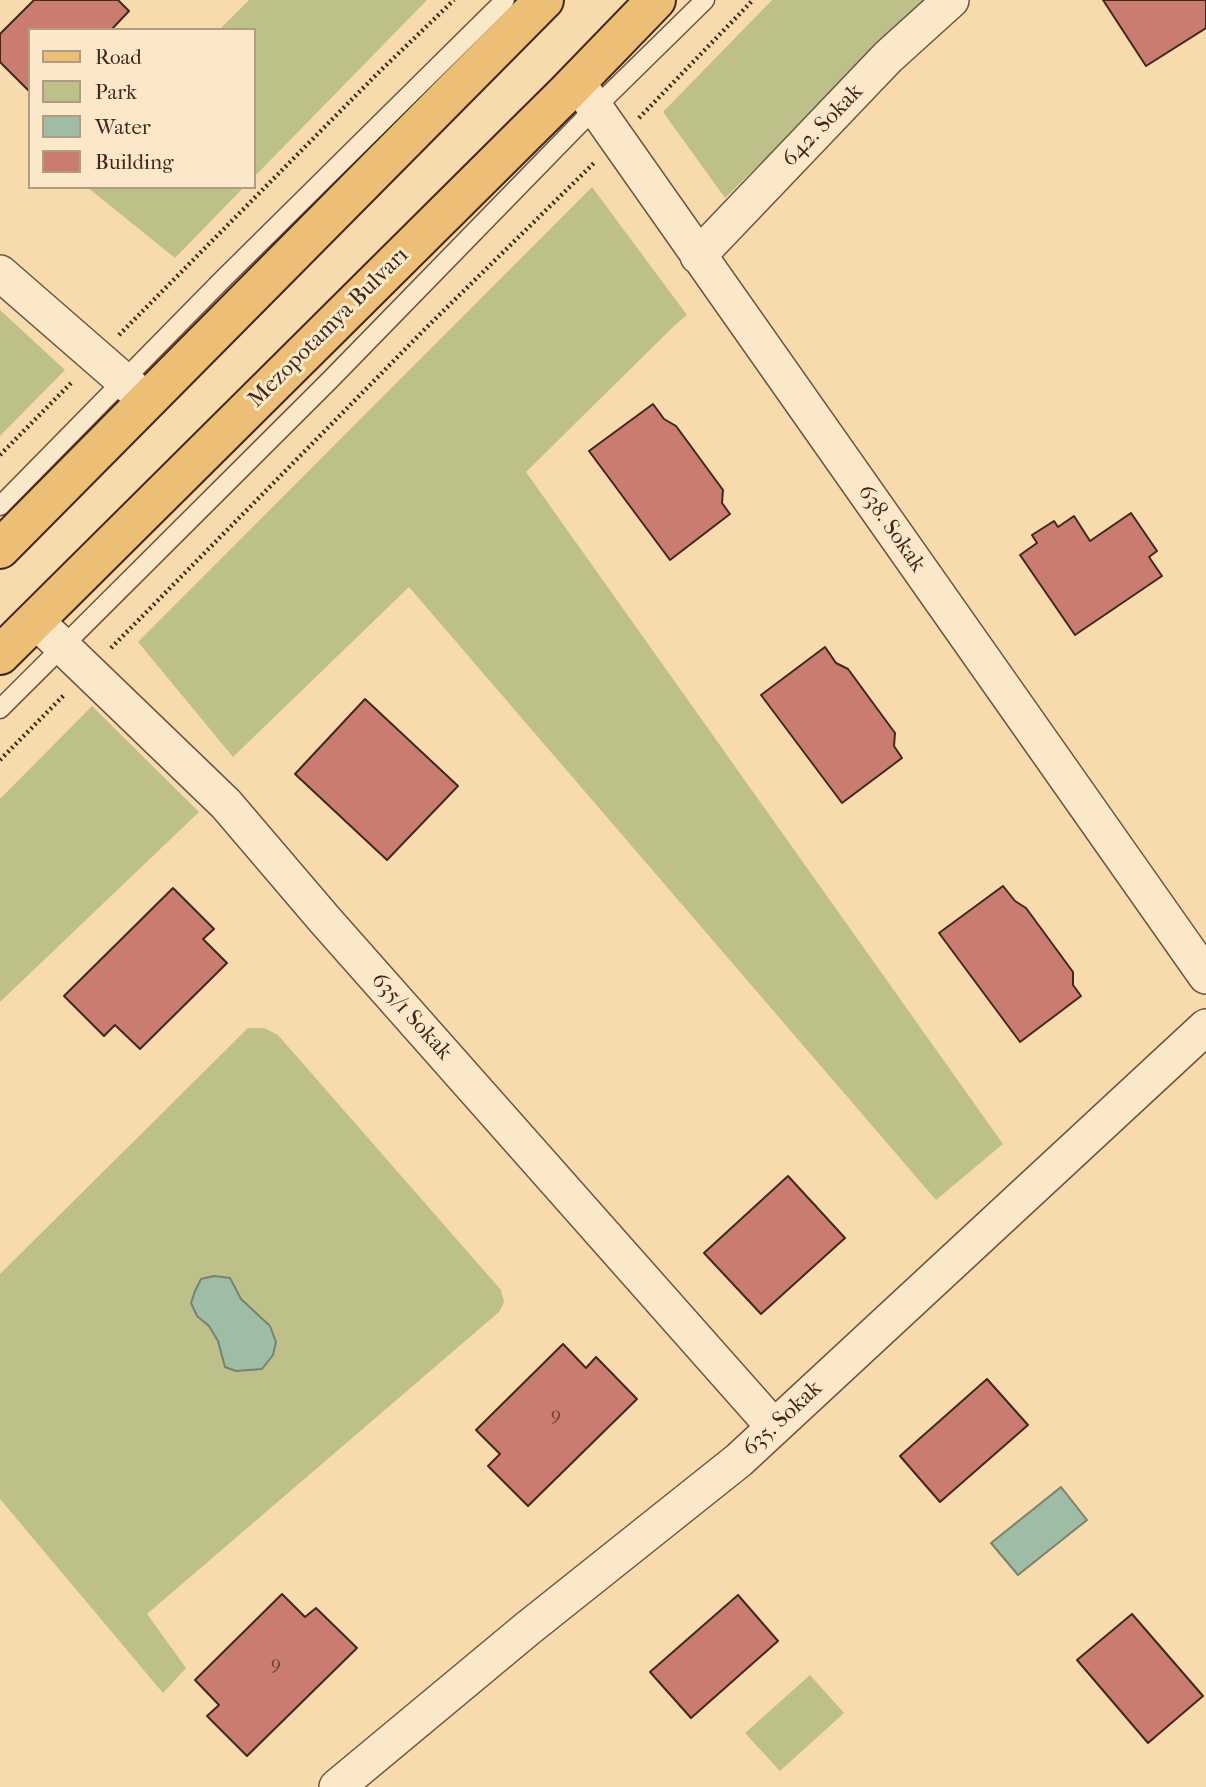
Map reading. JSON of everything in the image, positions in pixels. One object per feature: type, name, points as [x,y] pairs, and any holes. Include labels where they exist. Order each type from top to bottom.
[{"type":"main road","name":"Mezopotamya Bulvarı","points":[[0,654],[586,95],[656,0]]},
{"type":"main road","points":[[0,549],[135,390],[524,4]]},
{"type":"street","name":"642. Sokak","points":[[698,256],[888,57],[951,0]]},
{"type":"street","name":"638. Sokak","points":[[586,95],[1206,976]]},
{"type":"street","points":[[0,274],[135,390]]},
{"type":"street","name":"635/1 Sokak","points":[[35,620],[226,804],[325,920],[774,1427]]},
{"type":"street","name":"635. Sokak","points":[[337,1787],[527,1629],[739,1460],[1206,1027]]},
{"type":"lane","points":[[0,709],[330,380],[586,95],[705,0]]},
{"type":"lane","points":[[0,506],[135,390]]},
{"type":"path","points":[[0,455],[359,92],[454,0]]},
{"type":"path","points":[[0,760],[753,0]]},
{"type":"green space","points":[[249,0],[427,0],[256,175],[256,28],[221,28]]},
{"type":"green space","points":[[772,0],[927,0],[725,198],[663,112]]},
{"type":"green space","points":[[592,187],[687,315],[526,472],[1003,1144],[936,1200],[409,587],[233,757],[138,642]]},
{"type":"green space","points":[[89,189],[242,189],[175,258]]},
{"type":"green space","points":[[0,310],[65,370],[0,436]]},
{"type":"green space","points":[[92,706],[199,812],[0,1002],[0,799]]},
{"type":"green space","points":[[248,1028],[264,1028],[278,1035],[501,1290],[504,1302],[499,1312],[147,1614],[186,1668],[163,1693],[0,1499],[0,1274]]},
{"type":"green space","points":[[810,1675],[844,1713],[780,1771],[745,1733]]},
{"type":"water","points":[[214,1276],[230,1278],[241,1299],[270,1326],[276,1342],[273,1355],[262,1369],[236,1371],[225,1367],[218,1341],[209,1326],[197,1316],[191,1303],[195,1291],[201,1279]]},
{"type":"water","points":[[1061,1487],[1087,1520],[1018,1575],[991,1543]]},
{"type":"building","points":[[34,0],[118,0],[129,11],[113,28],[28,28],[28,90],[0,62],[0,34]]},
{"type":"building","points":[[1103,0],[1206,0],[1206,28],[1146,66]]},
{"type":"building","points":[[653,404],[664,419],[676,426],[723,490],[722,503],[730,514],[670,560],[589,451]]},
{"type":"building","points":[[1131,513],[1157,551],[1149,557],[1162,576],[1075,635],[1020,555],[1037,543],[1032,535],[1054,521],[1058,527],[1074,516],[1090,541]]},
{"type":"building","points":[[825,647],[836,663],[848,669],[895,733],[894,746],[902,758],[842,803],[761,695]]},
{"type":"building","points":[[365,699],[458,786],[387,860],[295,774]]},
{"type":"building","points":[[1003,886],[1015,901],[1026,908],[1073,972],[1073,985],[1081,996],[1020,1042],[939,933]]},
{"type":"building","points":[[173,888],[214,929],[203,939],[227,963],[140,1049],[115,1025],[104,1036],[64,996]]},
{"type":"building","points":[[788,1176],[845,1238],[761,1314],[704,1253]]},
{"type":"building","points":[[563,1344],[586,1368],[596,1357],[637,1399],[528,1506],[488,1466],[500,1454],[476,1430]]},
{"type":"building","points":[[987,1379],[1028,1425],[940,1502],[900,1456]]},
{"type":"building","points":[[282,1594],[305,1617],[316,1608],[357,1648],[247,1756],[207,1716],[219,1705],[195,1680]]},
{"type":"building","points":[[738,1595],[778,1641],[691,1718],[650,1672]]},
{"type":"building","points":[[1132,1614],[1203,1696],[1148,1743],[1077,1660]]}]
